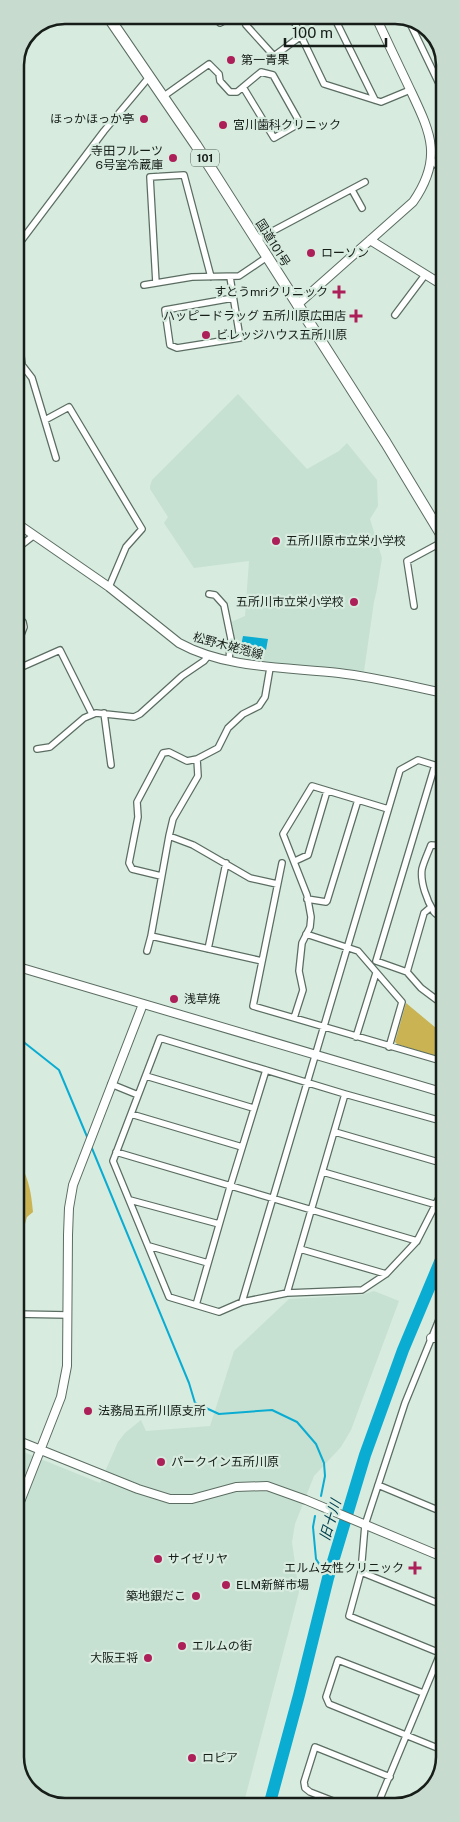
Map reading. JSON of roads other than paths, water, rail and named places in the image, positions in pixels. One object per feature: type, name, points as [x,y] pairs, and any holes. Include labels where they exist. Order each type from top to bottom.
[{"type":"highway","name":"国道101号","points":[[113,24],[196,144],[386,443],[436,527]]},
{"type":"street","points":[[246,24],[274,56],[301,36]]},
{"type":"street","points":[[295,24],[324,84],[381,102],[410,90]]},
{"type":"street","points":[[337,24],[375,100]]},
{"type":"street","points":[[297,305],[413,202],[426,182],[431,159],[430,136],[379,24]]},
{"type":"street","points":[[412,28],[436,77]]},
{"type":"street","points":[[164,96],[209,64],[219,74],[220,81],[230,92],[237,92],[243,87],[261,72],[273,75],[300,123],[274,138],[243,87]]},
{"type":"street","points":[[24,237],[104,131],[150,76]]},
{"type":"street","points":[[431,159],[436,164]]},
{"type":"street","points":[[156,283],[150,177],[184,175],[211,277]]},
{"type":"street","points":[[256,240],[365,182]]},
{"type":"street","points":[[352,190],[362,208]]},
{"type":"street","points":[[370,240],[436,281]]},
{"type":"street","points":[[144,285],[192,277],[239,276],[267,257]]},
{"type":"street","points":[[395,315],[425,275]]},
{"type":"street","points":[[230,276],[240,338],[177,348],[170,344],[165,310],[233,298]]},
{"type":"street","points":[[24,368],[32,378],[56,458]]},
{"type":"street","points":[[45,420],[69,407],[142,529],[126,547],[109,587]]},
{"type":"street","name":"松野木姥萢線","points":[[24,529],[109,587],[179,643],[191,649],[209,655],[270,668],[341,673],[436,691]]},
{"type":"street","points":[[24,543],[33,536]]},
{"type":"street","points":[[414,606],[407,561],[436,545]]},
{"type":"street","points":[[209,594],[216,595],[224,605],[231,639],[229,659]]},
{"type":"street","points":[[24,666],[60,650],[92,714]]},
{"type":"street","points":[[37,749],[50,747],[84,718],[92,714],[104,713],[134,717],[140,714],[182,676],[204,661],[209,655]]},
{"type":"street","points":[[161,876],[132,869],[129,863],[138,817],[137,802],[161,754],[169,752],[187,761],[197,759],[216,750],[228,728],[242,714],[258,706],[265,697],[270,668]]},
{"type":"street","points":[[104,713],[111,765]]},
{"type":"street","points":[[147,951],[173,819],[198,776],[197,759]]},
{"type":"street","points":[[242,1302],[401,768],[418,760],[435,765],[376,961],[407,972],[421,988],[436,999]]},
{"type":"street","points":[[294,1018],[302,990],[299,964],[302,943],[310,927],[311,917],[308,898],[284,836],[284,831],[312,786],[388,809]]},
{"type":"street","points":[[294,861],[308,855],[327,791]]},
{"type":"street","points":[[308,898],[328,901],[358,800]]},
{"type":"street","points":[[170,836],[194,845],[250,878],[278,884]]},
{"type":"street","points":[[436,845],[431,845],[422,867],[422,875],[430,907],[436,914]]},
{"type":"street","points":[[208,949],[226,863]]},
{"type":"street","points":[[282,863],[253,1006],[436,1059]]},
{"type":"street","points":[[407,972],[424,913],[430,907]]},
{"type":"street","points":[[306,934],[358,951],[402,1002],[389,1046]]},
{"type":"street","points":[[151,936],[262,961]]},
{"type":"street","points":[[24,968],[436,1090]]},
{"type":"street","points":[[356,1037],[376,973]]},
{"type":"street","points":[[24,1492],[61,1397],[67,1366],[69,1208],[73,1185],[142,1004]]},
{"type":"street","points":[[436,1119],[160,1038],[113,1162],[169,1297],[220,1312],[242,1302],[286,1294],[362,1290],[386,1274],[417,1241],[436,1207]]},
{"type":"street","points":[[196,1305],[253,1108],[266,1070]]},
{"type":"street","points":[[146,1076],[253,1108]]},
{"type":"street","points":[[111,1084],[138,1096]]},
{"type":"street","points":[[286,1294],[345,1094]]},
{"type":"street","points":[[131,1114],[242,1147]]},
{"type":"street","points":[[335,1132],[436,1161]]},
{"type":"street","points":[[116,1152],[417,1241]]},
{"type":"street","points":[[323,1172],[436,1205]]},
{"type":"street","points":[[130,1200],[219,1224]]},
{"type":"street","points":[[149,1246],[208,1263]]},
{"type":"street","points":[[300,1249],[386,1274]]},
{"type":"street","points":[[24,1314],[68,1315]]},
{"type":"street","points":[[436,1326],[405,1403],[363,1524],[361,1572],[349,1616],[436,1651]]},
{"type":"street","points":[[431,1338],[436,1338]]},
{"type":"street","points":[[24,1443],[138,1489],[170,1499],[192,1499],[236,1487],[267,1486],[306,1500],[436,1554]]},
{"type":"street","points":[[378,1485],[436,1509]]},
{"type":"street","points":[[361,1572],[436,1602]]},
{"type":"street","points":[[423,1693],[338,1660],[326,1697],[329,1704],[436,1747]]},
{"type":"street","points":[[381,1798],[436,1662]]},
{"type":"street","points":[[325,1798],[305,1788],[304,1782],[314,1747],[390,1777]]},
{"type":"water","points":[[243,636],[268,639],[266,650],[241,646]]},
{"type":"waterway","points":[[24,1042],[59,1070],[88,1139]]},
{"type":"waterway","points":[[91,1146],[189,1383],[195,1403],[219,1414],[272,1410],[297,1422],[316,1444],[324,1463],[325,1476],[321,1496]]},
{"type":"waterway","name":"旧十川","points":[[271,1798],[328,1578],[365,1455],[403,1350],[436,1271]]},
{"type":"waterway","points":[[315,1516],[313,1527],[316,1559],[328,1578]]},
{"type":"place","name":"第一青果","points":[[231,60]]},
{"type":"place","name":"ほっかほっか亭","points":[[144,119]]},
{"type":"place","name":"宮川歯科クリニック","points":[[223,125]]},
{"type":"place","name":"寺田フルーツ 6号室冷蔵庫","points":[[173,158]]},
{"type":"place","name":"ローソン","points":[[311,253]]},
{"type":"place","name":"すとうmriクリニック","points":[[339,292]]},
{"type":"place","name":"ハッピードラッグ 五所川原広田店","points":[[356,316]]},
{"type":"place","name":"ビレッジハウス五所川原","points":[[206,335]]},
{"type":"place","name":"五所川原市立栄小学校","points":[[276,541]]},
{"type":"place","name":"五所川市立栄小学校","points":[[354,602]]},
{"type":"place","name":"浅草焼","points":[[174,999]]},
{"type":"place","name":"法務局五所川原支所","points":[[88,1411]]},
{"type":"place","name":"パークイン五所川原","points":[[161,1462]]},
{"type":"place","name":"サイゼリヤ","points":[[158,1559]]},
{"type":"place","name":"エルム女性クリニック","points":[[415,1568]]},
{"type":"place","name":"ELM新鮮市場","points":[[226,1585]]},
{"type":"place","name":"築地銀だこ","points":[[196,1596]]},
{"type":"place","name":"エルムの街","points":[[182,1646]]},
{"type":"place","name":"大阪王将","points":[[148,1658]]},
{"type":"place","name":"ロピア","points":[[192,1758]]}]
